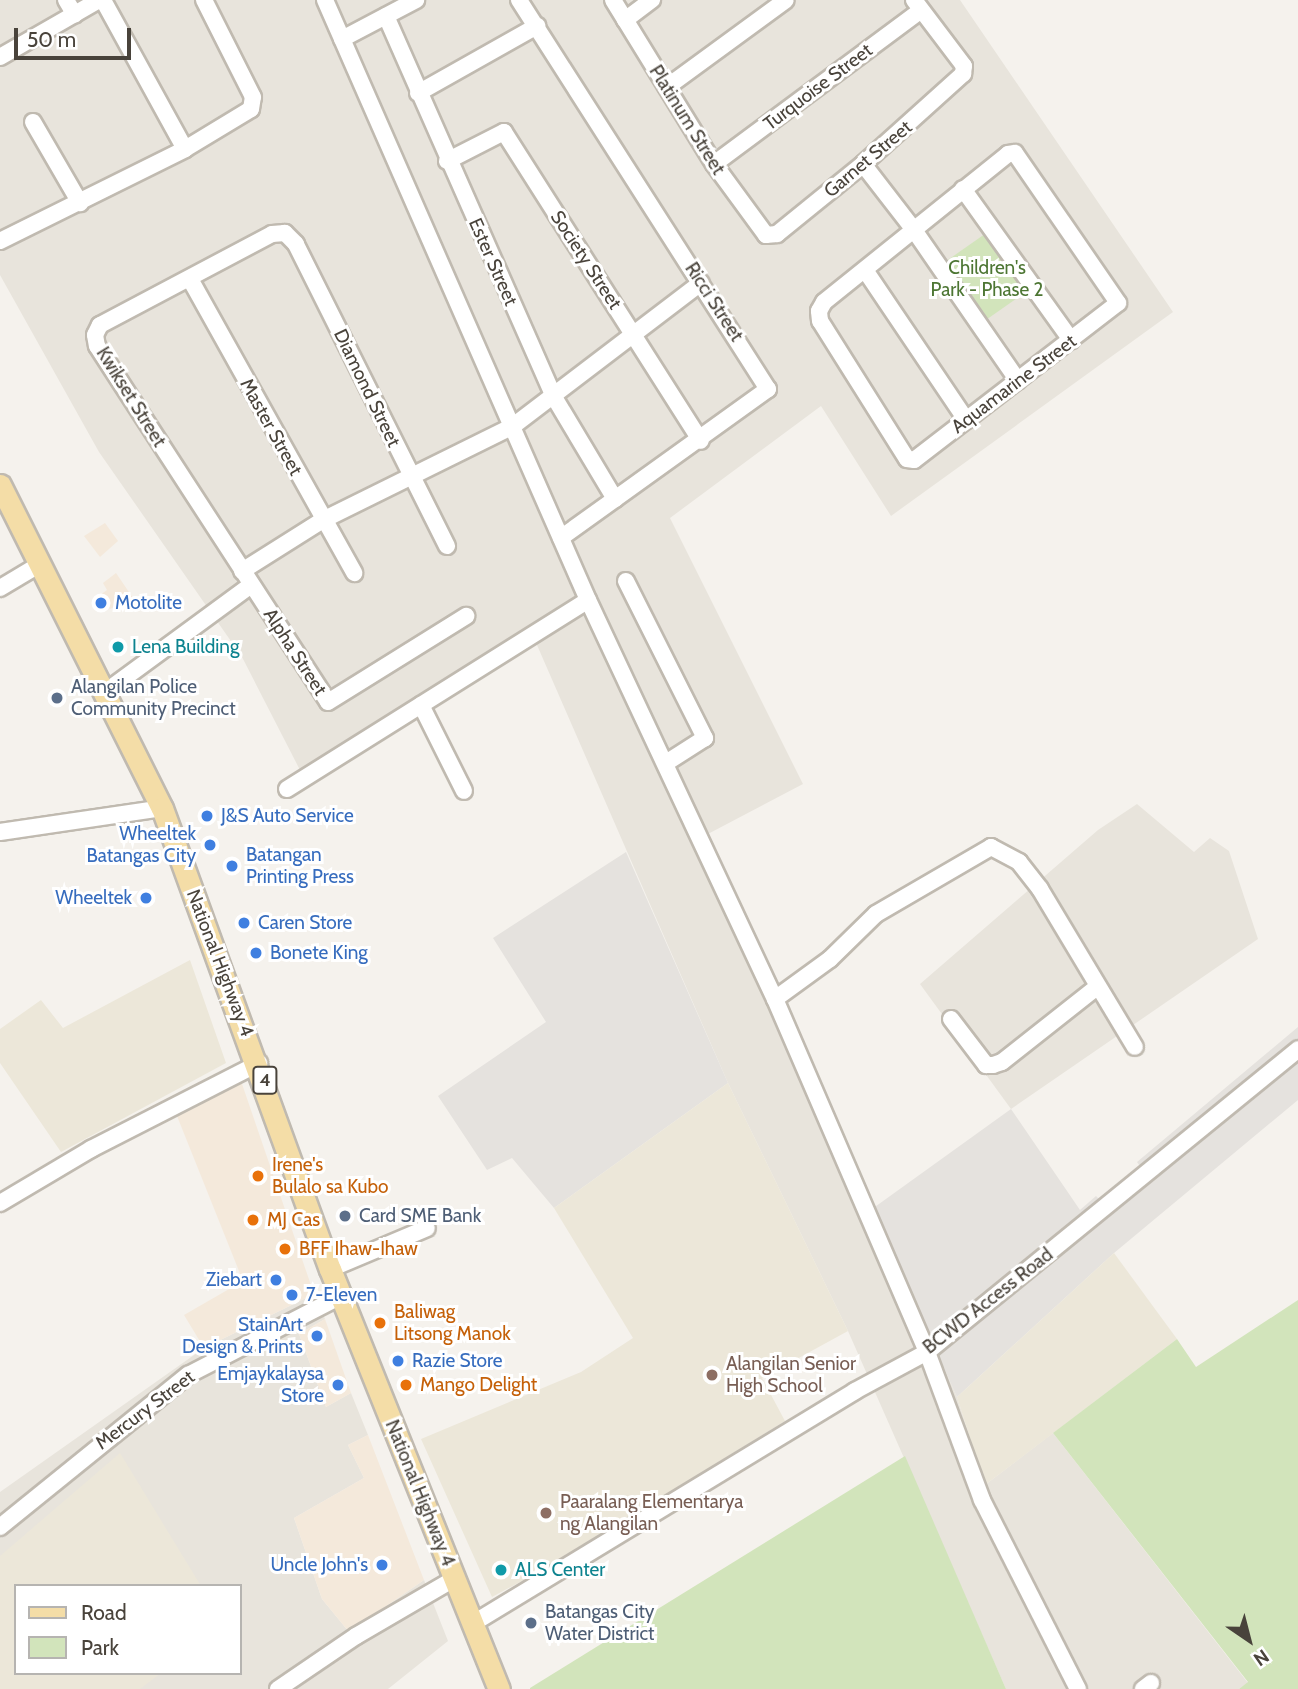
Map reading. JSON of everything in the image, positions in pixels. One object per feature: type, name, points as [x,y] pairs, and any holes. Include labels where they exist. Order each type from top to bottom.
[{"type":"main road","name":"National Highway 4","points":[[0,485],[5,514],[37,566],[162,808],[259,1063],[330,1269],[499,1689]]},
{"type":"street","points":[[66,0],[75,15]]},
{"type":"street","points":[[0,57],[101,0],[185,149]]},
{"type":"street","points":[[0,241],[185,149],[253,103],[204,0]]},
{"type":"street","points":[[325,0],[588,600],[775,999],[928,1352],[982,1500],[1078,1689]]},
{"type":"street","points":[[342,39],[416,0]]},
{"type":"street","name":"Ricci Street","points":[[519,0],[768,389],[702,441],[561,538]]},
{"type":"street","name":"Platinum Street","points":[[613,0],[714,164],[766,235]]},
{"type":"street","points":[[625,20],[652,0]]},
{"type":"street","points":[[667,87],[786,0]]},
{"type":"street","name":"Garnet Street","points":[[766,235],[777,234],[863,164],[963,75],[964,66],[918,5]]},
{"type":"street","name":"Turquoise Street","points":[[714,164],[918,5]]},
{"type":"street","name":"Ester Street","points":[[386,16],[447,161],[554,397],[615,499]]},
{"type":"street","points":[[418,93],[537,26]]},
{"type":"street","points":[[33,122],[80,203]]},
{"type":"street","name":"Society Street","points":[[447,161],[504,132],[702,441]]},
{"type":"street","name":"Aquamarine Street","points":[[865,270],[824,302],[819,311],[820,321],[907,459],[914,460],[1118,303],[1015,153],[963,189]]},
{"type":"street","points":[[863,164],[914,230],[1018,380]]},
{"type":"street","points":[[966,420],[865,270],[963,189],[1071,340]]},
{"type":"street","name":"Kwikset Street","points":[[246,578],[97,346],[95,335],[100,325],[272,234],[285,233]]},
{"type":"street","name":"Diamond Street","points":[[285,233],[296,244],[447,546]]},
{"type":"street","name":"Master Street","points":[[190,279],[354,573]]},
{"type":"street","points":[[104,693],[246,578],[323,520],[513,426],[701,283]]},
{"type":"street","points":[[0,588],[37,566]]},
{"type":"street","name":"Alpha Street","points":[[246,578],[328,702],[466,616]]},
{"type":"street","points":[[626,582],[705,738],[666,763]]},
{"type":"street","points":[[288,789],[588,600]]},
{"type":"street","points":[[421,705],[464,791]]},
{"type":"street","points":[[0,832],[162,808]]},
{"type":"street","points":[[775,999],[830,959],[876,914],[991,847],[1019,862],[1040,890],[1135,1047]]},
{"type":"street","points":[[951,1019],[986,1065],[993,1065],[1002,1062],[1097,987]]},
{"type":"street","name":"BCWD Access Road","points":[[472,1624],[855,1391],[928,1352],[1298,1049]]},
{"type":"street","points":[[0,1203],[91,1149],[259,1063]]},
{"type":"street","points":[[330,1269],[427,1228]]},
{"type":"street","name":"Mercury Street","points":[[0,1527],[188,1375],[341,1296]]},
{"type":"street","points":[[278,1689],[454,1579]]},
{"type":"shaded area","points":[[0,0],[960,0],[1173,312],[891,516],[821,406],[670,518],[803,784],[706,835],[957,1397],[985,1485],[1053,1433],[1248,1683],[1239,1689],[1006,1689],[848,1331],[728,1083],[530,629],[301,772],[242,657],[99,452],[0,275]]},
{"type":"shaded area","points":[[105,523],[118,541],[100,557],[84,536]]},
{"type":"shaded area","points":[[116,573],[133,598],[110,609],[100,595],[107,590],[103,583]]},
{"type":"shaded area","points":[[1137,804],[1194,852],[1210,838],[1229,851],[1258,939],[1011,1109],[920,984],[1098,830]]},
{"type":"shaded area","points":[[626,852],[728,1083],[554,1208],[512,1158],[487,1170],[438,1096],[546,1022],[493,938]]},
{"type":"shaded area","points":[[190,960],[226,1063],[61,1152],[0,1063],[0,1029],[41,1000],[63,1028]]},
{"type":"shaded area","points":[[1298,1027],[1298,1100],[1114,1253],[957,1397],[872,1209],[1011,1109],[1080,1210],[1096,1196],[1102,1202],[1142,1169],[1137,1162]]},
{"type":"shaded area","points":[[241,1081],[314,1294],[204,1348],[184,1315],[243,1281],[177,1116]]},
{"type":"shaded area","points":[[728,1083],[848,1331],[762,1378],[785,1421],[559,1561],[492,1597],[421,1439],[581,1372],[633,1338],[554,1208]]},
{"type":"shaded area","points":[[1114,1253],[1177,1339],[985,1485],[957,1397]]},
{"type":"shaded area","points":[[314,1294],[325,1319],[299,1334],[326,1407],[351,1393],[368,1435],[348,1445],[364,1478],[294,1518],[322,1599],[349,1632],[424,1580],[448,1641],[388,1689],[0,1689],[0,1492],[204,1348]]},
{"type":"shaded area","points":[[325,1319],[351,1393],[326,1407],[299,1334]]},
{"type":"shaded area","points":[[368,1435],[424,1580],[349,1632],[322,1599],[294,1518],[364,1478],[348,1445]]},
{"type":"shaded area","points":[[120,1453],[200,1584],[14,1584],[14,1675],[158,1675],[140,1689],[0,1689],[0,1556]]},
{"type":"green space","name":"Children's Park - Phase 2","points":[[992,229],[1033,287],[979,324],[939,266]]},
{"type":"green space","points":[[1298,1300],[1298,1689],[1239,1689],[1248,1682],[1053,1433],[1177,1339],[1196,1367]]},
{"type":"green space","points":[[905,1456],[1006,1689],[530,1689],[530,1688]]},
{"type":"place","name":"Motolite","points":[[101,603]]},
{"type":"place","name":"Lena Building","points":[[118,647]]},
{"type":"place","name":"Alangilan Police Community Precinct","points":[[57,698]]},
{"type":"place","name":"J&S Auto Service","points":[[207,816]]},
{"type":"place","name":"Wheeltek Batangas City","points":[[210,845]]},
{"type":"place","name":"Batangan Printing Press","points":[[232,866]]},
{"type":"place","name":"Wheeltek","points":[[146,898]]},
{"type":"place","name":"Caren Store","points":[[244,923]]},
{"type":"place","name":"Bonete King","points":[[256,953]]},
{"type":"place","name":"Irene's Bulalo sa Kubo","points":[[258,1176]]},
{"type":"place","name":"Card SME Bank","points":[[345,1216]]},
{"type":"place","name":"MJ Cas","points":[[253,1220]]},
{"type":"place","name":"BFF Ihaw-Ihaw","points":[[285,1249]]},
{"type":"place","name":"Ziebart","points":[[276,1280]]},
{"type":"place","name":"7-Eleven","points":[[292,1295]]},
{"type":"place","name":"Baliwag Litsong Manok","points":[[380,1323]]},
{"type":"place","name":"StainArt Design & Prints","points":[[317,1336]]},
{"type":"place","name":"Razie Store","points":[[398,1361]]},
{"type":"place","name":"Alangilan Senior High School","points":[[712,1375]]},
{"type":"place","name":"Emjaykalaysa Store","points":[[338,1385]]},
{"type":"place","name":"Mango Delight","points":[[406,1385]]},
{"type":"place","name":"Paaralang Elementarya ng Alangilan","points":[[546,1513]]},
{"type":"place","name":"Uncle John's","points":[[382,1565]]},
{"type":"place","name":"ALS Center","points":[[501,1570]]},
{"type":"place","name":"Batangas City Water District","points":[[531,1623]]}]
